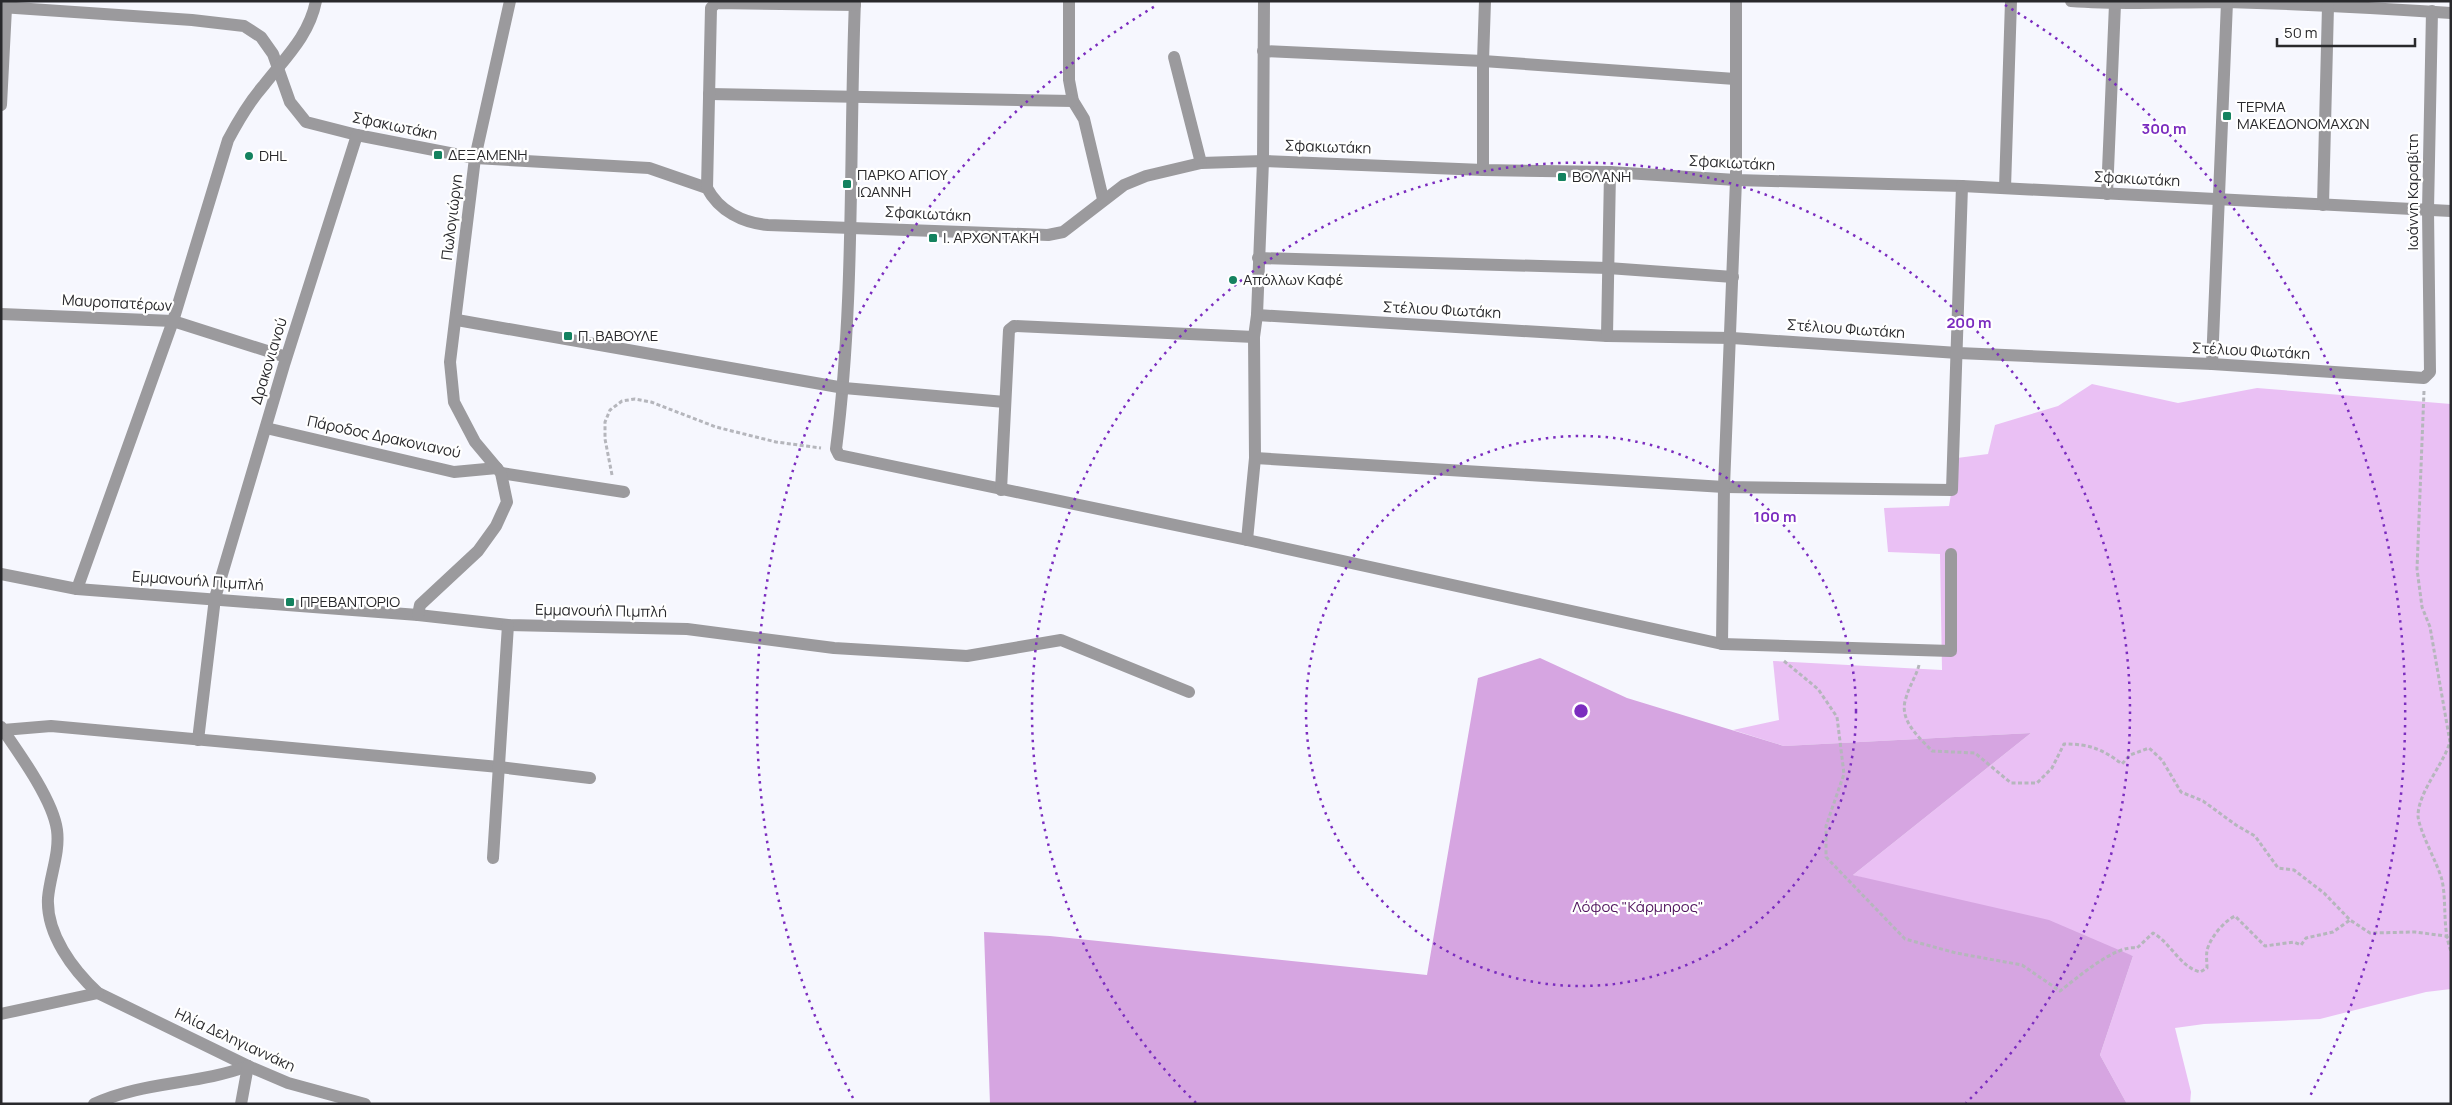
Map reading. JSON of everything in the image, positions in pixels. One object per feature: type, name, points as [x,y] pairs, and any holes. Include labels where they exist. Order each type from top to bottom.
[{"type":"street","points":[[77,589],[173,320],[228,140],[241,116],[299,42],[313,17],[316,1]]},
{"type":"street","name":"Πωλογιώργη","points":[[499,470],[475,442],[454,402],[450,362],[457,320],[475,158],[510,1]]},
{"type":"street","points":[[1069,1],[1069,72],[1073,101],[1084,119],[1103,199]]},
{"type":"street","points":[[1247,540],[1255,458],[1254,337],[1257,315],[1263,161],[1264,1]]},
{"type":"street","points":[[1482,170],[1482,61],[1485,1]]},
{"type":"street","points":[[1722,644],[1724,487],[1732,338],[1736,180],[1736,1]]},
{"type":"street","points":[[2005,188],[2011,1]]},
{"type":"street","points":[[2071,1],[2115,4],[2165,2],[2308,3],[2328,6],[2451,12]]},
{"type":"street","points":[[2212,364],[2217,200],[2227,2]]},
{"type":"street","points":[[707,188],[710,8],[713,5],[855,3],[851,227],[844,388],[837,454],[1001,490],[1247,540],[1722,644],[1951,652],[1951,554]]},
{"type":"street","points":[[2107,194],[2115,4]]},
{"type":"street","points":[[2323,205],[2328,6]]},
{"type":"street","points":[[1,105],[4,7]]},
{"type":"street","name":"Σφακιωτάκη","points":[[4,7],[192,20],[244,26],[260,36],[274,54],[290,102],[306,122],[358,135],[475,158],[648,168],[707,188],[713,200],[748,223],[1030,236],[1048,235],[1063,232],[1082,219],[1103,199],[1124,185],[1146,176],[1201,163],[1263,161],[1482,170],[1610,172],[1736,180],[1962,186],[2451,211]]},
{"type":"street","name":"Ιωάννη Καραβίτη","points":[[2427,375],[2432,11]]},
{"type":"street","points":[[1263,51],[1482,61],[1735,79]]},
{"type":"street","points":[[1174,57],[1201,163]]},
{"type":"street","points":[[709,94],[852,99],[1073,101]]},
{"type":"street","name":"Δρακονιανού","points":[[198,740],[215,598],[286,357],[358,135]]},
{"type":"street","points":[[1607,336],[1610,172]]},
{"type":"street","points":[[1255,458],[1724,487],[1952,490],[1962,186]]},
{"type":"street","points":[[1258,258],[1608,268],[1733,277]]},
{"type":"street","name":"Μαυροπατέρων","points":[[1,314],[173,320],[286,357]]},
{"type":"street","name":"Στέλιου Φιωτάκη","points":[[1257,315],[1607,336],[1732,338],[1958,353],[2427,375]]},
{"type":"street","points":[[457,320],[844,388],[1005,402]]},
{"type":"street","points":[[1001,490],[1009,330],[1014,326],[1254,337]]},
{"type":"street","name":"Πάροδος Δρακονιανού","points":[[266,428],[454,472],[499,470],[620,491]]},
{"type":"street","points":[[418,615],[420,605],[478,551],[496,526],[507,502],[499,470]]},
{"type":"street","name":"Εµµανουήλ Πιµπλή","points":[[1,574],[77,589],[215,598],[418,615],[508,625],[687,629],[834,648],[968,656],[1061,640],[1190,692]]},
{"type":"street","points":[[493,858],[508,625]]},
{"type":"street","points":[[2,728],[52,726],[499,767],[590,778]]},
{"type":"street","name":"Ηλία Δεληγιαννάκη","points":[[2,728],[52,810],[57,832],[57,854],[48,899],[51,923],[66,957],[80,977],[98,993],[248,1066],[288,1083],[364,1104]]},
{"type":"street","points":[[1,1014],[98,993]]},
{"type":"street","points":[[94,1104],[105,1098],[157,1084],[226,1074],[248,1066]]},
{"type":"street","points":[[241,1104],[248,1066]]},
{"type":"path","points":[[2427,375],[2417,569],[2422,607],[2430,627],[2450,726],[2450,742],[2447,754],[2430,783],[2418,816],[2442,880],[2445,936],[2451,951]]},
{"type":"path","points":[[620,491],[605,439],[605,422],[610,410],[622,401],[635,399],[651,402],[716,427],[776,442],[836,450]]},
{"type":"path","points":[[1764,645],[1818,689],[1837,717],[1844,774],[1826,826],[1826,857],[1905,940],[1956,954],[2022,965],[2060,991],[2102,960],[2130,946],[2137,948],[2153,933],[2164,939],[2191,969],[2200,972],[2207,968],[2207,949],[2229,918],[2235,916],[2265,946],[2294,942],[2301,945],[2306,938],[2333,932],[2350,920]]},
{"type":"path","points":[[1923,651],[1916,677],[1905,699],[1907,724],[1932,751],[1975,753],[2011,782],[2037,782],[2052,768],[2064,744],[2084,744],[2106,752],[2122,764],[2130,755],[2149,748],[2162,760],[2181,792],[2203,800],[2236,825],[2255,836],[2278,868],[2294,870],[2324,894],[2350,920],[2370,933],[2415,932],[2445,936],[2451,939]]},
{"type":"shaded area","points":[[2092,384],[2178,403],[2257,388],[2451,404],[2451,989],[2426,992],[2320,1019],[2204,1024],[2175,1028],[2191,1092],[2190,1104],[2127,1104],[2100,1055],[2133,956],[1853,875],[2031,733],[1784,746],[1733,730],[1779,720],[1773,661],[1942,670],[1940,554],[1888,552],[1884,508],[1949,506],[1957,458],[1988,454],[1995,425],[2058,406]]},
{"type":"green space","name":"Λόφος \"Κάρμηρος\"","points":[[1540,658],[1627,698],[1784,746],[2031,733],[1853,875],[2049,920],[2133,956],[2100,1055],[2127,1104],[990,1104],[984,932],[1050,936],[1427,975],[1478,678]]},
{"type":"place","name":"ΤΕΡΜΑ ΜΑΚΕΔΟΝΟΜΑΧΩΝ","points":[[2227,116]]},
{"type":"place","name":"ΔΕΞΑΜΕΝΗ","points":[[438,155]]},
{"type":"place","name":"DHL","points":[[249,156]]},
{"type":"place","name":"ΒΟΛΑΝΗ","points":[[1562,177]]},
{"type":"place","name":"ΠΑΡΚΟ ΑΓΙΟΥ ΙΩΑΝΝΗ","points":[[847,184]]},
{"type":"place","name":"Ι. ΑΡΧΟΝΤΑΚΗ","points":[[933,238]]},
{"type":"place","name":"Απόλλων Καφέ","points":[[1233,280]]},
{"type":"place","name":"Π. ΒΑΒΟΥΛΕ","points":[[568,336]]},
{"type":"place","name":"ΠΡΕΒΑΝΤΟΡΙΟ","points":[[290,602]]}]
